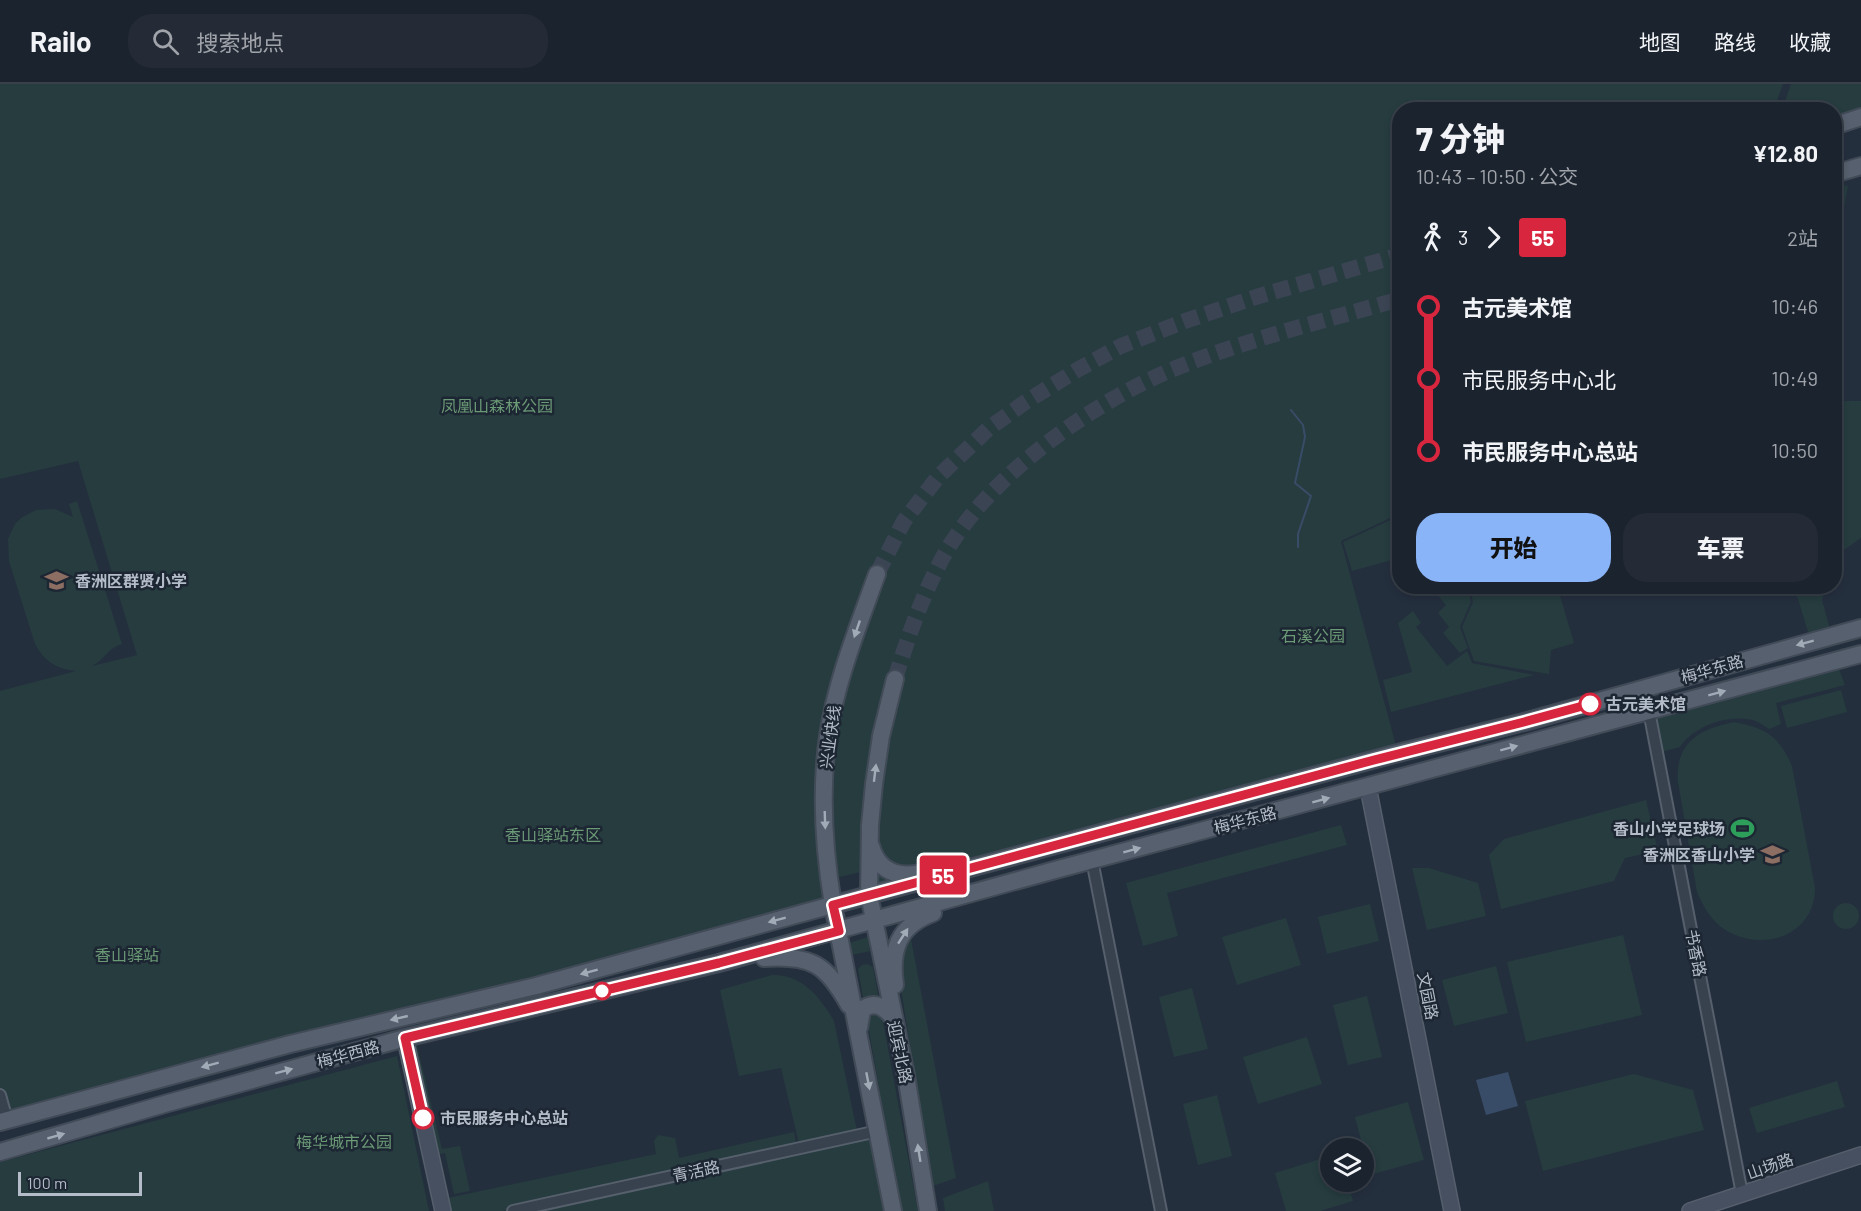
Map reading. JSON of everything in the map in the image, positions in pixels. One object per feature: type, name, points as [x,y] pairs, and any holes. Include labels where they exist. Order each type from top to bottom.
[{"type":"main road","points":[[1842,123],[1861,117]]},
{"type":"main road","points":[[1842,172],[1861,166]]},
{"type":"main road","name":"兴业快线","points":[[833,905],[825,825],[825,769],[828,734],[846,663],[877,574]]},
{"type":"main road","name":"梅华东路","points":[[833,905],[1402,752],[1524,722],[1861,628]]},
{"type":"main road","name":"梅华东路","points":[[873,921],[1861,654]]},
{"type":"main road","points":[[869,895],[870,840],[876,765],[895,679]]},
{"type":"main road","points":[[870,840],[873,853],[880,865],[893,873],[902,875],[927,872],[996,853],[1041,849]]},
{"type":"main road","points":[[906,1075],[905,1050],[893,968],[895,950],[902,936],[913,923],[922,917],[1018,889],[1055,870]]},
{"type":"main road","name":"迎宾北路","points":[[869,895],[906,1075],[928,1211]]},
{"type":"main road","points":[[833,905],[893,1211]]},
{"type":"main road","name":"梅华西路","points":[[3,1121],[279,1047],[536,986],[833,905]]},
{"type":"main road","name":"梅华西路","points":[[0,1152],[405,1038],[719,963],[873,921]]},
{"type":"main road","points":[[719,963],[794,957],[816,964],[836,982],[857,1024]]},
{"type":"main road","points":[[857,1024],[862,1010],[868,1005],[884,1008],[893,1018]]},
{"type":"street","name":"书香路","points":[[1649,711],[1742,1194]]},
{"type":"street","name":"文园路","points":[[1368,787],[1452,1211]]},
{"type":"street","points":[[1092,860],[1161,1211]]},
{"type":"street","points":[[405,1038],[443,1211]]},
{"type":"street","points":[[0,1095],[3,1121]]},
{"type":"street","name":"青活路","points":[[513,1211],[878,1131]]},
{"type":"street","name":"山场路","points":[[1690,1211],[1861,1155]]},
{"type":"green space","name":"凤凰山森林公园","points":[[0,84],[1783,84],[1777,102],[1392,102],[1392,517],[1341,541],[1398,753],[869,894],[868,875],[895,679],[888,672],[874,738],[861,872],[835,878],[834,794],[840,710],[828,734],[833,905],[7,1120],[0,1095],[0,691],[76,671],[56,666],[50,662],[37,648],[34,641],[9,561],[8,539],[15,524],[21,518],[36,510],[55,509],[73,517],[69,504],[77,501],[122,644],[113,648],[92,666],[137,655],[78,461],[0,479]]},
{"type":"green space","points":[[1791,84],[1861,84],[1861,110],[1842,116],[1842,102],[1785,102]]},
{"type":"green space","points":[[1842,185],[1848,186],[1842,219]]},
{"type":"green space","points":[[1842,401],[1861,401],[1861,538],[1842,551]]},
{"type":"green space","points":[[1392,519],[1392,560],[1352,571],[1343,542]]},
{"type":"green space","points":[[1437,594],[1469,594],[1471,602],[1460,627],[1468,648],[1460,653],[1443,633],[1449,627],[1438,613],[1446,605]]},
{"type":"green space","points":[[1471,594],[1559,594],[1574,643],[1551,650],[1549,674],[1474,661],[1462,627],[1473,602]]},
{"type":"green space","points":[[1796,594],[1824,594],[1822,600],[1832,636],[1811,642]]},
{"type":"green space","points":[[1413,611],[1421,623],[1416,627],[1447,666],[1467,651],[1472,663],[1534,675],[1391,712],[1383,680],[1412,672],[1398,623]]},
{"type":"green space","points":[[1837,664],[1845,685],[1776,703],[1781,724],[1769,729],[1752,720],[1722,720],[1694,733],[1680,747],[1661,752],[1653,714]]},
{"type":"green space","points":[[1841,690],[1847,712],[1787,728],[1781,706]]},
{"type":"green space","points":[[1734,722],[1755,727],[1770,735],[1782,747],[1792,766],[1815,888],[1812,905],[1806,919],[1795,929],[1782,936],[1767,940],[1736,935],[1721,927],[1704,907],[1697,892],[1678,782],[1678,768],[1685,747],[1710,729]]},
{"type":"green space","points":[[1646,800],[1658,851],[1625,858],[1614,881],[1501,909],[1489,855],[1504,839]]},
{"type":"green space","points":[[1341,825],[1347,845],[1167,893],[1178,936],[1143,946],[1126,883]]},
{"type":"green space","points":[[1412,868],[1429,868],[1478,883],[1486,916],[1427,930]]},
{"type":"green space","points":[[1846,903],[1855,907],[1859,916],[1855,925],[1846,929],[1837,925],[1833,916],[1837,907]]},
{"type":"green space","points":[[1370,904],[1379,941],[1327,954],[1318,917]]},
{"type":"green space","points":[[1286,918],[1301,965],[1237,985],[1222,937]]},
{"type":"green space","points":[[1623,935],[1642,1015],[1526,1042],[1507,962]]},
{"type":"green space","points":[[868,937],[870,951],[852,955],[849,943]]},
{"type":"green space","points":[[911,939],[956,1178],[930,1187],[911,1075],[911,1052],[897,964],[903,943]]},
{"type":"green space","points":[[867,964],[873,967],[918,1211],[901,1211],[858,969]]},
{"type":"green space","points":[[1496,966],[1508,1013],[1454,1026],[1442,980]]},
{"type":"green space","points":[[772,975],[792,978],[801,983],[823,1004],[834,1021],[857,1131],[799,1144],[781,1068],[739,1076],[720,990]]},
{"type":"green space","points":[[1192,988],[1208,1049],[1174,1057],[1159,997]]},
{"type":"green space","points":[[1367,996],[1382,1057],[1348,1065],[1333,1005]]},
{"type":"green space","points":[[415,1037],[442,1149],[460,1146],[470,1191],[454,1194],[445,1153],[433,1155],[407,1040]]},
{"type":"green space","points":[[1307,1037],[1322,1084],[1258,1104],[1243,1057]]},
{"type":"green space","name":"梅华城市公园","points":[[397,1056],[429,1211],[0,1211],[0,1162]]},
{"type":"green space","points":[[1634,1074],[1693,1090],[1704,1130],[1543,1171],[1525,1101]]},
{"type":"green space","points":[[1837,1081],[1845,1107],[1757,1133],[1749,1108]]},
{"type":"green space","points":[[1217,1095],[1232,1156],[1198,1165],[1183,1104]]},
{"type":"green space","points":[[1408,1102],[1424,1160],[1374,1174],[1374,1138],[1360,1138],[1355,1117]]},
{"type":"green space","points":[[878,1131],[892,1211],[513,1211]]},
{"type":"green space","points":[[794,1132],[797,1147],[503,1211],[446,1211],[443,1199],[656,1154],[654,1141],[658,1135],[675,1138],[679,1158]]},
{"type":"green space","points":[[1320,1159],[1320,1192],[1351,1192],[1353,1201],[1320,1211],[1286,1211],[1275,1173]]},
{"type":"green space","points":[[988,1181],[994,1211],[945,1211],[943,1198]]},
{"type":"water","points":[[1508,1072],[1518,1106],[1486,1115],[1476,1080]]},
{"type":"waterway","points":[[1291,410],[1303,425],[1305,437],[1295,483],[1311,496],[1298,534],[1298,547]]},
{"type":"tunnel","points":[[877,574],[904,521],[938,477],[988,429],[1077,370],[1121,346],[1188,320],[1256,297],[1392,257]]},
{"type":"tunnel","points":[[895,679],[916,617],[943,557],[963,526],[988,497],[1047,443],[1080,419],[1114,399],[1181,366],[1262,338],[1392,301]]},
{"type":"bus line","name":"55","points":[[423,1118],[405,1038],[719,963],[839,931],[833,905],[1402,752],[1590,704]]},
{"type":"place","name":"香洲区群贤小学","points":[[57,581]]},
{"type":"place","name":"古元美术馆","points":[[1590,704]]},
{"type":"place","name":"香山小学足球场","points":[[1743,829]]},
{"type":"place","name":"香洲区香山小学","points":[[1773,855]]},
{"type":"place","name":"市民服务中心总站","points":[[423,1118]]},
{"type":"park label","name":"石溪公园","points":[[1313,636]]},
{"type":"park label","name":"香山驿站东区","points":[[553,835]]},
{"type":"park label","name":"香山驿站","points":[[127,955]]}]
